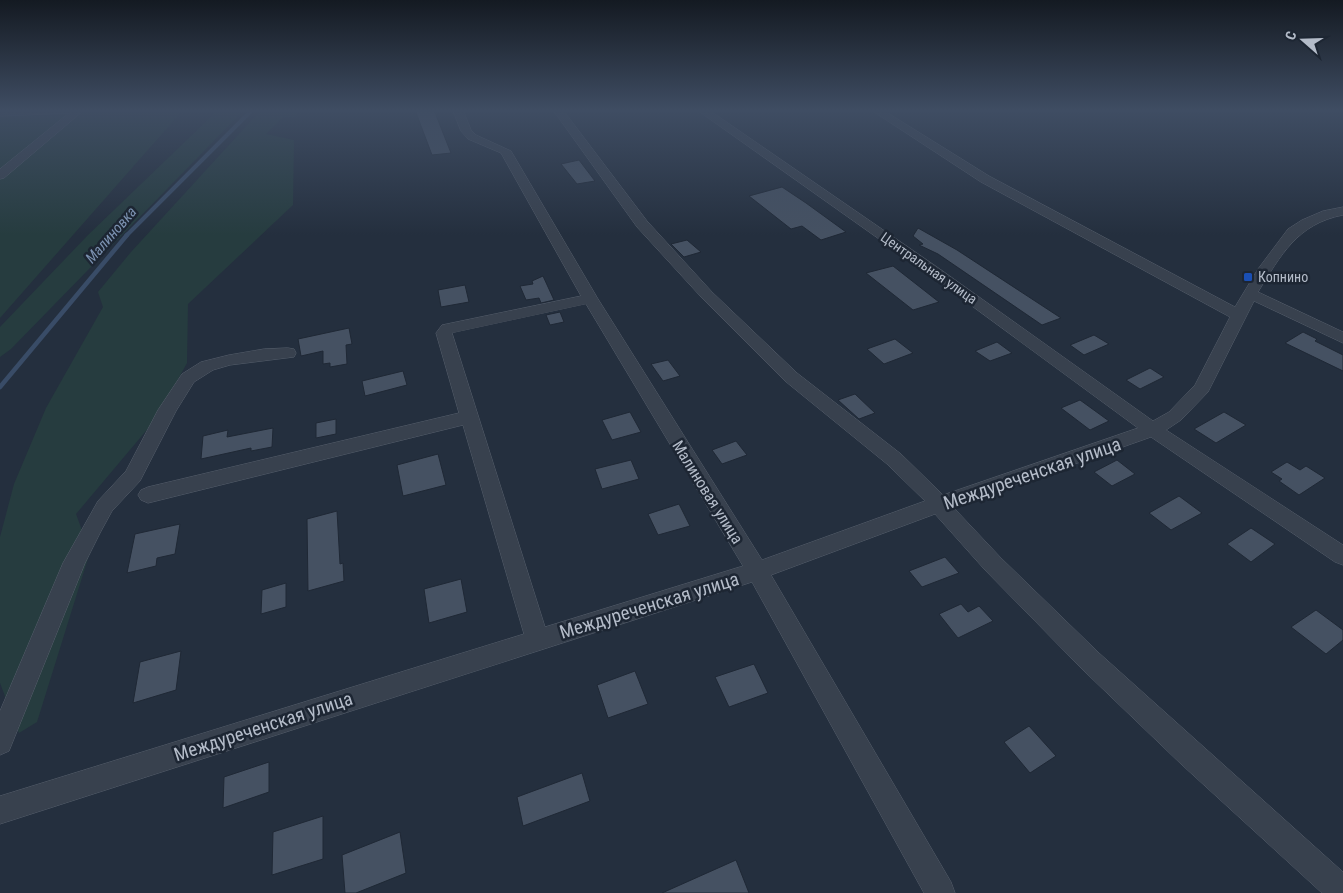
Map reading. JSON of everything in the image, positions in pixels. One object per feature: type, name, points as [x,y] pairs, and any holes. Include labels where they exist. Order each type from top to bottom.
[{"type":"street","points":[[0,175],[28,152]]},
{"type":"street","name":"Малиновая улица","points":[[505,152],[590,299],[757,571],[940,893]]},
{"type":"street","points":[[589,152],[642,224],[707,295],[791,376],[894,458],[940,504],[946,514],[1015,588],[1187,752],[1343,892]]},
{"type":"street","name":"Центральная улица","points":[[762,152],[932,270],[1153,430],[1343,556]]},
{"type":"street","points":[[942,152],[985,179],[1238,315]]},
{"type":"street","name":"Междуреченская улица","points":[[0,810],[757,571],[940,504],[1153,430],[1175,416],[1202,388],[1250,294],[1265,269],[1294,232],[1306,223],[1328,214],[1343,211]]},
{"type":"street","points":[[1250,294],[1343,338]]},
{"type":"street","points":[[537,639],[444,333],[448,328],[590,299]]},
{"type":"street","points":[[0,742],[74,563],[90,529],[105,506],[133,476],[167,410],[188,378],[206,366],[229,360],[264,354],[288,353]]},
{"type":"street","points":[[148,495],[469,417]]},
{"type":"green space","points":[[0,152],[146,152],[0,318]]},
{"type":"green space","points":[[175,152],[203,152],[11,349],[0,357],[0,327],[88,235]]},
{"type":"green space","points":[[223,152],[294,152],[293,205],[188,304],[187,363],[156,419],[76,514],[90,552],[37,722],[19,733],[0,683],[0,537],[14,484],[46,408],[103,307],[98,292],[131,252]]},
{"type":"building","points":[[431,152],[451,153],[432,155]]},
{"type":"building","points":[[579,160],[595,181],[577,184],[561,164]]},
{"type":"building","points":[[782,187],[846,232],[821,240],[802,226],[791,229],[749,196]]},
{"type":"building","points":[[918,228],[957,250],[1061,318],[1042,325],[938,254],[919,245],[923,244],[913,236]]},
{"type":"building","points":[[687,240],[701,252],[684,257],[671,244]]},
{"type":"building","points":[[893,266],[939,302],[913,310],[866,273]]},
{"type":"building","points":[[543,276],[554,300],[541,303],[539,298],[526,300],[520,286],[533,284],[532,281]]},
{"type":"building","points":[[465,285],[469,302],[441,307],[438,290]]},
{"type":"building","points":[[560,312],[564,322],[550,325],[546,315]]},
{"type":"building","points":[[349,328],[352,344],[346,345],[347,364],[330,367],[330,363],[323,364],[323,351],[301,356],[298,339]]},
{"type":"building","points":[[1303,332],[1317,339],[1315,341],[1343,355],[1343,371],[1285,343]]},
{"type":"building","points":[[1094,335],[1109,344],[1084,355],[1070,345]]},
{"type":"building","points":[[895,339],[913,353],[884,364],[867,349]]},
{"type":"building","points":[[997,342],[1012,353],[990,361],[975,351]]},
{"type":"building","points":[[668,360],[680,376],[663,381],[651,364]]},
{"type":"building","points":[[1150,368],[1164,377],[1140,389],[1126,380]]},
{"type":"building","points":[[403,371],[407,385],[365,396],[362,381]]},
{"type":"building","points":[[855,394],[875,413],[859,419],[838,400]]},
{"type":"building","points":[[1080,400],[1109,421],[1090,430],[1061,408]]},
{"type":"building","points":[[630,412],[641,432],[612,440],[602,420]]},
{"type":"building","points":[[1224,412],[1246,425],[1216,443],[1194,429]]},
{"type":"building","points":[[336,419],[336,434],[316,438],[316,423]]},
{"type":"building","points":[[273,428],[272,447],[251,451],[251,448],[201,459],[203,436],[228,430],[227,437]]},
{"type":"building","points":[[736,441],[747,455],[722,464],[712,450]]},
{"type":"building","points":[[438,454],[446,485],[403,496],[397,465]]},
{"type":"building","points":[[631,460],[639,479],[602,489],[595,469]]},
{"type":"building","points":[[1117,460],[1135,474],[1112,486],[1094,472]]},
{"type":"building","points":[[1287,462],[1300,470],[1306,466],[1325,478],[1299,495],[1279,481],[1282,479],[1271,472]]},
{"type":"building","points":[[1179,496],[1202,513],[1171,530],[1149,513]]},
{"type":"building","points":[[679,504],[690,526],[658,535],[648,514]]},
{"type":"building","points":[[337,511],[340,564],[343,563],[344,581],[308,591],[307,519]]},
{"type":"building","points":[[180,524],[175,554],[157,558],[156,566],[127,573],[135,534]]},
{"type":"building","points":[[1251,528],[1275,544],[1251,562],[1227,544]]},
{"type":"building","points":[[945,557],[959,573],[922,587],[909,571]]},
{"type":"building","points":[[461,579],[467,612],[429,623],[424,589]]},
{"type":"building","points":[[286,583],[286,607],[261,614],[262,590]]},
{"type":"building","points":[[961,604],[968,612],[979,606],[993,621],[958,638],[939,614]]},
{"type":"building","points":[[1316,610],[1343,630],[1343,640],[1326,654],[1291,627]]},
{"type":"building","points":[[181,651],[176,690],[133,703],[140,662]]},
{"type":"building","points":[[754,664],[768,693],[729,707],[715,677]]},
{"type":"building","points":[[635,671],[648,704],[608,718],[597,685]]},
{"type":"building","points":[[1029,726],[1056,756],[1030,773],[1004,742]]},
{"type":"building","points":[[269,762],[269,792],[223,808],[224,777]]},
{"type":"building","points":[[582,773],[590,801],[523,826],[517,797]]},
{"type":"building","points":[[323,816],[323,859],[272,875],[273,832]]},
{"type":"building","points":[[400,832],[406,873],[356,893],[345,893],[342,855]]},
{"type":"building","points":[[736,860],[749,893],[662,893]]},
{"type":"waterway","name":"Малиновка","points":[[127,235],[210,152]]},
{"type":"waterway","name":"Малиновка","points":[[0,387],[127,235]]},
{"type":"place","name":"Копнино","points":[[1248,277]]}]
